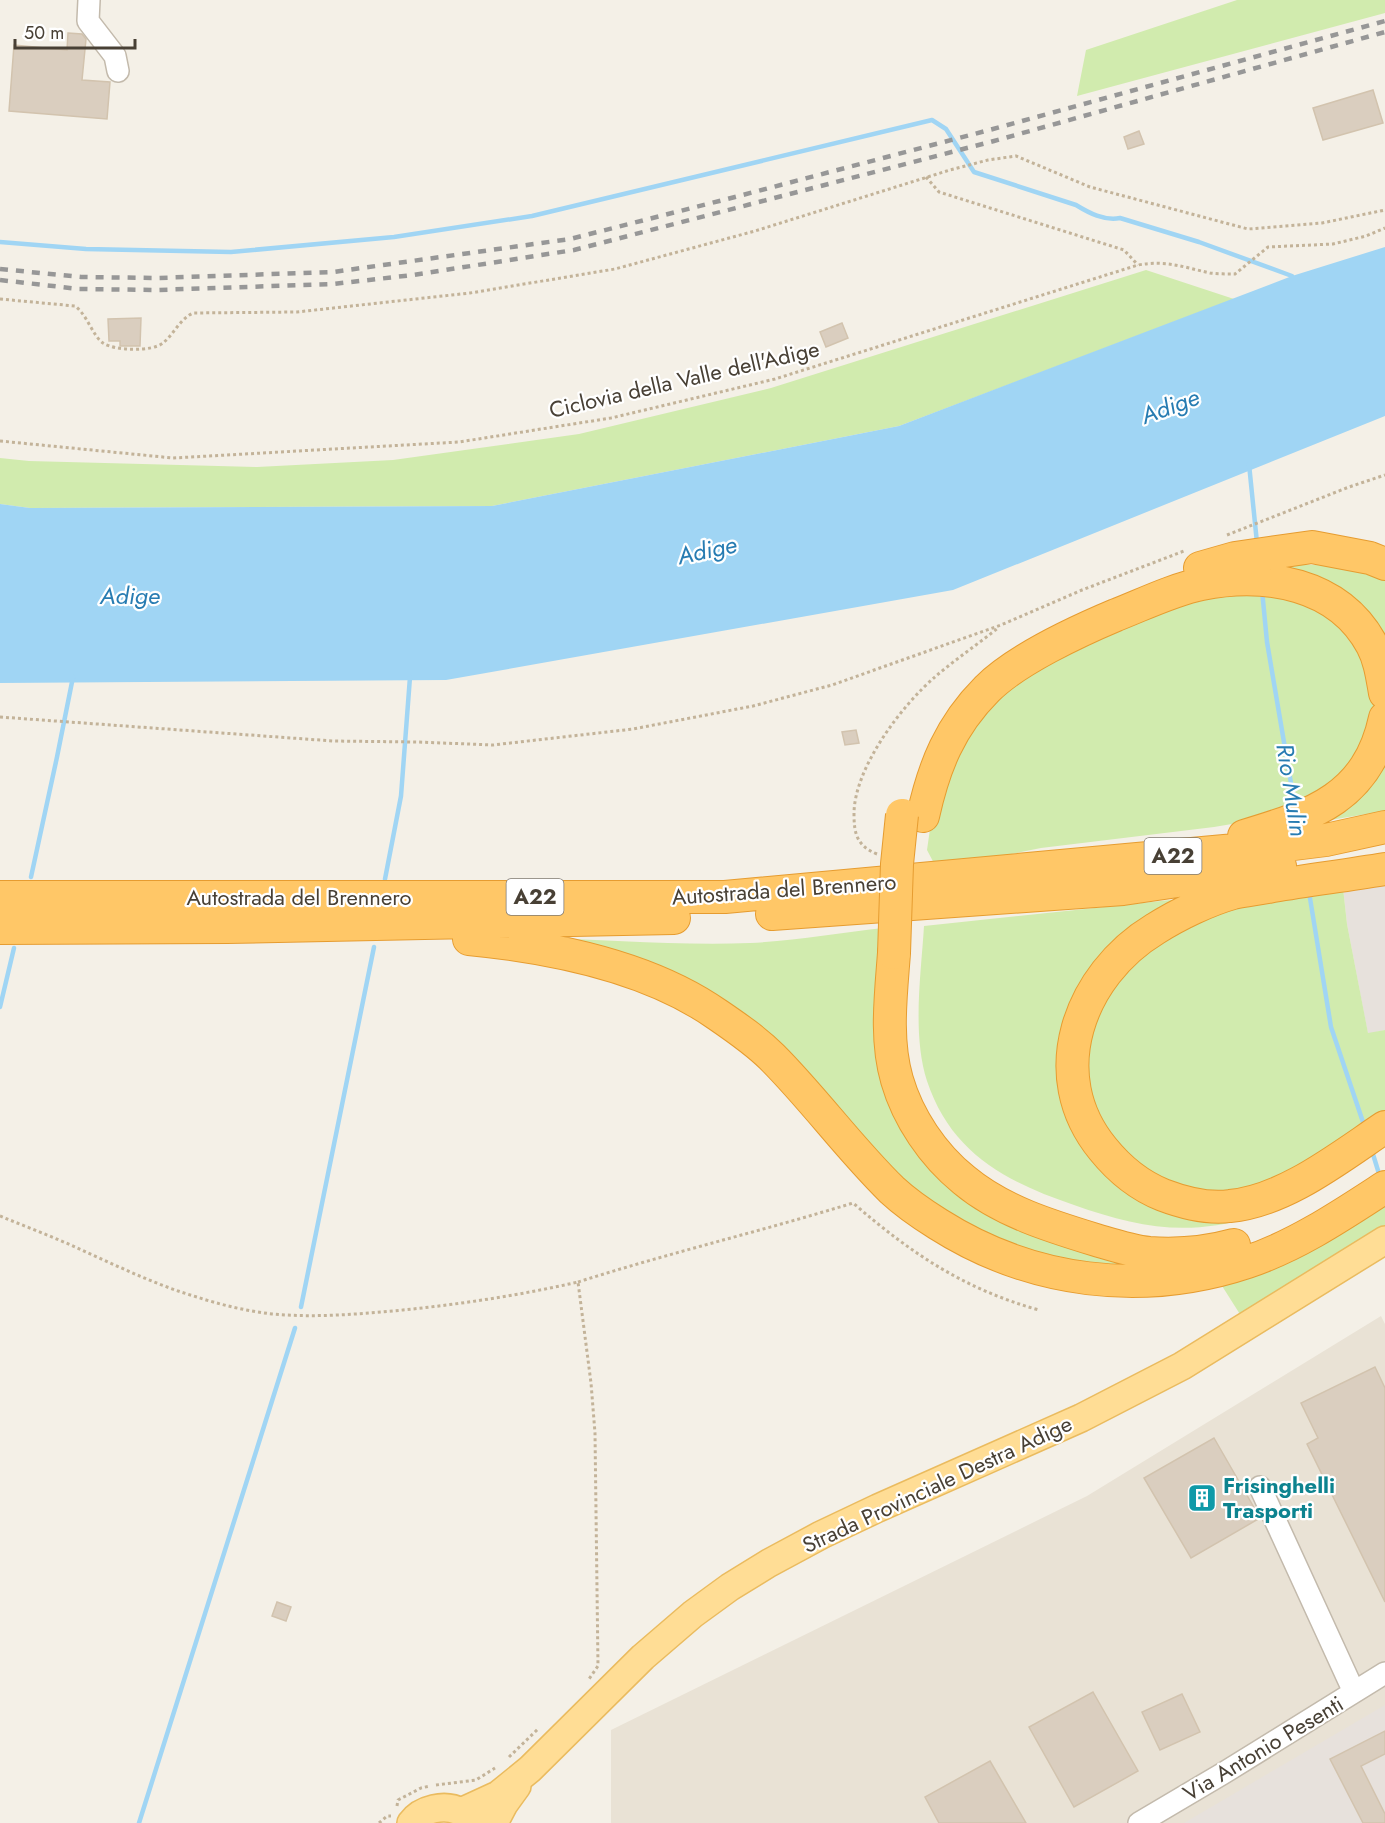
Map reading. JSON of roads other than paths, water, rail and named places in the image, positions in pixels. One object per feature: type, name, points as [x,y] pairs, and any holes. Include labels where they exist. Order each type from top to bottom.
[{"type":"highway","points":[[1274,566],[1312,547],[1370,558],[1385,564]]},
{"type":"highway","points":[[1385,693],[1382,671],[1372,646],[1362,629],[1339,605],[1274,566],[1232,551],[1108,600],[1041,631],[996,656],[957,691],[943,709],[917,760],[912,816],[897,864],[904,954],[890,1009],[891,1046],[897,1079],[910,1114],[930,1145],[964,1180],[987,1196],[1019,1213],[1066,1231],[1146,1253],[1194,1254],[1216,1250],[1258,1239],[1289,1225],[1360,1179],[1385,1166]]},
{"type":"highway","points":[[1360,1179],[1284,1191],[1257,1201],[1229,1207],[1207,1206],[1178,1200],[1152,1191],[1115,1164],[1097,1143],[1084,1121],[1074,1081],[1073,1054],[1078,1024],[1088,999],[1110,967],[1128,948],[1155,929],[1198,907],[1233,893],[1280,856],[1318,810],[1339,797],[1356,781],[1375,753],[1385,718]]},
{"type":"highway","name":"Autostrada del Brennero","points":[[1329,859],[1385,827]]},
{"type":"highway","name":"Autostrada del Brennero","points":[[0,897],[725,897],[1069,866],[1280,856],[1329,859],[1385,849]]},
{"type":"highway","name":"Autostrada del Brennero","points":[[0,928],[227,927],[728,917],[1123,889],[1280,856]]},
{"type":"highway","points":[[1329,859],[1385,869]]},
{"type":"highway","points":[[334,924],[508,943],[605,964],[667,986],[715,1013],[770,1055],[870,1168],[907,1203],[960,1238],[1020,1264],[1066,1276],[1109,1280],[1169,1279],[1217,1271],[1287,1246],[1360,1179],[1385,1145]]},
{"type":"highway","points":[[1360,1179],[1385,1127]]},
{"type":"main road","name":"Strada Provinciale Destra Adige","points":[[401,1815],[413,1819],[430,1809],[444,1808],[467,1817],[530,1769],[643,1657],[693,1614],[730,1587],[820,1535],[1081,1418],[1182,1366],[1381,1242]]},
{"type":"main road","name":"Strada Provinciale Destra Adige","points":[[494,1823],[504,1804],[530,1769]]},
{"type":"street","points":[[89,0],[88,21],[115,56],[118,71]]},
{"type":"street","points":[[1260,1487],[1354,1692]]},
{"type":"street","name":"Via Antonio Pesenti","points":[[1139,1823],[1385,1673]]},
{"type":"water","name":"Adige","points":[[1385,247],[1385,416],[953,590],[446,680],[0,683],[0,504],[30,508],[492,506],[899,426],[1292,276]]},
{"type":"waterway","points":[[0,242],[86,249],[231,252],[394,237],[532,216],[932,120],[946,129],[974,172],[1076,205],[1097,216],[1120,218],[1199,242],[1292,276]]},
{"type":"waterway","name":"Rio Mulin","points":[[1249,464],[1257,543]]},
{"type":"waterway","name":"Rio Mulin","points":[[1262,590],[1267,642],[1295,807]]},
{"type":"waterway","points":[[31,877],[73,677]]},
{"type":"waterway","points":[[385,879],[401,796],[410,677]]},
{"type":"waterway","name":"Rio Mulin","points":[[1309,892],[1331,1027],[1365,1128]]},
{"type":"waterway","points":[[301,1307],[374,947]]},
{"type":"waterway","points":[[0,1007],[14,948]]},
{"type":"waterway","name":"Rio Mulin","points":[[1372,1151],[1380,1177]]},
{"type":"waterway","points":[[139,1823],[295,1328]]},
{"type":"railway","points":[[0,269],[81,277],[157,278],[333,272],[570,239],[993,129],[1385,21]]},
{"type":"railway","points":[[0,280],[79,289],[157,290],[333,284],[413,275],[574,250],[994,141],[1385,32]]},
{"type":"place","name":"Frisinghelli Trasporti","points":[[1202,1498]]}]
